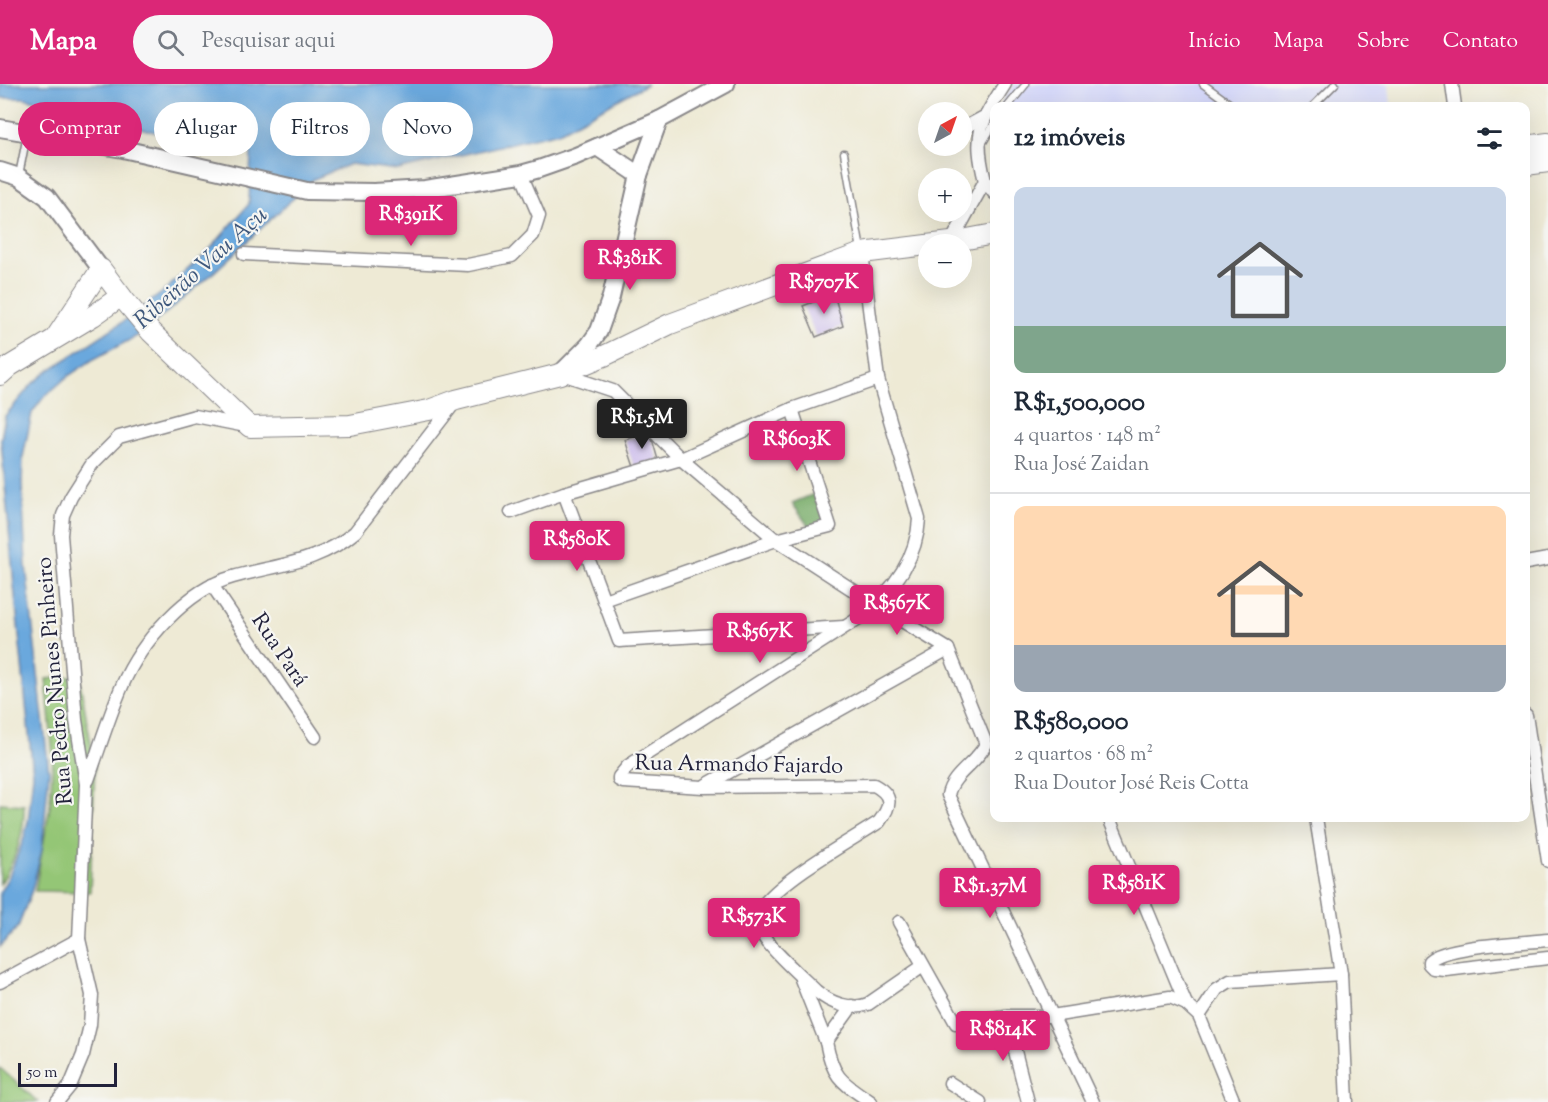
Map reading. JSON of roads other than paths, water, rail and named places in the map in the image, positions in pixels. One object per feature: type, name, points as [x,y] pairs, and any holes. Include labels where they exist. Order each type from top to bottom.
[{"type":"main road","points":[[142,153],[307,191],[374,192],[425,189],[521,174],[539,169],[593,149],[659,120],[726,84]]},
{"type":"main road","points":[[560,374],[589,345],[599,330],[611,297],[639,175],[659,120]]},
{"type":"main road","points":[[0,128],[18,130]]},
{"type":"main road","points":[[1530,145],[1548,143]]},
{"type":"main road","points":[[593,149],[639,175]]},
{"type":"main road","points":[[1530,164],[1548,162]]},
{"type":"main road","points":[[0,171],[19,177],[47,197],[123,299],[151,332],[250,427],[350,425],[429,410],[456,400],[560,374],[670,324],[862,253],[918,246]]},
{"type":"main road","points":[[972,238],[990,235]]},
{"type":"main road","points":[[56,337],[101,269]]},
{"type":"main road","points":[[0,375],[10,366],[56,337],[123,299]]},
{"type":"street","points":[[997,102],[1005,84]]},
{"type":"street","points":[[1452,84],[1454,102]]},
{"type":"street","points":[[972,126],[989,121]]},
{"type":"street","points":[[989,121],[979,134],[979,149],[985,181],[990,188]]},
{"type":"street","points":[[244,254],[468,265],[512,256],[532,235],[539,216],[521,174]]},
{"type":"street","points":[[955,234],[985,181]]},
{"type":"street","name":"Rua Armando Fajardo","points":[[798,973],[766,941],[758,926],[759,913],[764,904],[789,881],[879,822],[887,811],[890,801],[885,791],[874,785],[703,787],[623,782],[619,780],[619,777],[628,766],[846,627],[876,605],[891,587],[913,550],[918,535],[919,519],[878,379],[862,253]]},
{"type":"street","points":[[560,374],[613,391],[681,459],[776,540],[948,649],[986,744],[981,753],[950,786],[948,795],[1093,1102]]},
{"type":"street","points":[[511,512],[564,493],[681,459],[792,409],[878,379]]},
{"type":"street","points":[[86,784],[123,684],[146,645],[171,616],[212,585],[231,577],[298,562],[340,544],[355,532],[456,400]]},
{"type":"street","points":[[604,600],[776,540],[830,526],[792,409]]},
{"type":"street","name":"Rua Pedro Nunes Pinheiro","points":[[57,1102],[70,1086],[84,1055],[90,1025],[92,994],[79,939],[86,784],[76,720],[61,536],[63,515],[71,497],[93,464],[119,437],[195,416],[250,427]]},
{"type":"street","points":[[564,493],[619,641],[846,627]]},
{"type":"street","points":[[1530,562],[1548,559]]},
{"type":"street","name":"Rua Pará","points":[[212,585],[315,737]]},
{"type":"street","points":[[703,787],[948,649]]},
{"type":"street","points":[[1530,742],[1548,861]]},
{"type":"street","points":[[1111,822],[1186,1004]]},
{"type":"street","points":[[1317,822],[1341,974],[1347,1102]]},
{"type":"street","points":[[898,922],[956,1023],[1006,1016],[1052,1016],[1170,996],[1186,1004],[1199,1016],[1234,1102]]},
{"type":"street","points":[[0,982],[79,939]]},
{"type":"street","points":[[1548,940],[1472,948],[1436,956],[1429,961],[1429,964],[1434,969],[1446,970],[1548,958]]},
{"type":"street","points":[[798,973],[823,997],[839,1004],[861,1007],[923,966]]},
{"type":"street","points":[[798,973],[826,1042],[830,1064],[835,1074],[871,1102]]},
{"type":"street","points":[[1199,1016],[1217,989],[1230,981],[1341,974]]},
{"type":"street","points":[[826,1042],[852,1006]]},
{"type":"street","points":[[1006,1016],[1028,1102]]},
{"type":"street","points":[[950,1083],[980,1102]]},
{"type":"lane","points":[[1011,102],[1026,84]]},
{"type":"lane","points":[[1203,84],[1228,102]]},
{"type":"lane","points":[[1317,102],[1335,84]]},
{"type":"lane","points":[[844,153],[862,253]]},
{"type":"lane","points":[[19,177],[23,156]]},
{"type":"water","name":"Ribeirão Vau Açu","points":[[0,84],[647,84],[559,132],[473,152],[473,102],[382,102],[382,156],[457,156],[398,170],[350,164],[314,179],[211,275],[141,334],[94,359],[67,377],[43,398],[32,413],[23,457],[22,484],[26,566],[49,772],[42,850],[32,890],[18,927],[0,947],[0,892],[23,841],[28,822],[33,774],[1,440],[5,416],[31,385],[48,371],[163,292],[211,248],[249,204],[251,156],[258,156],[258,102],[154,102],[154,132],[142,129],[142,102],[39,102],[24,98],[0,98]]}]
